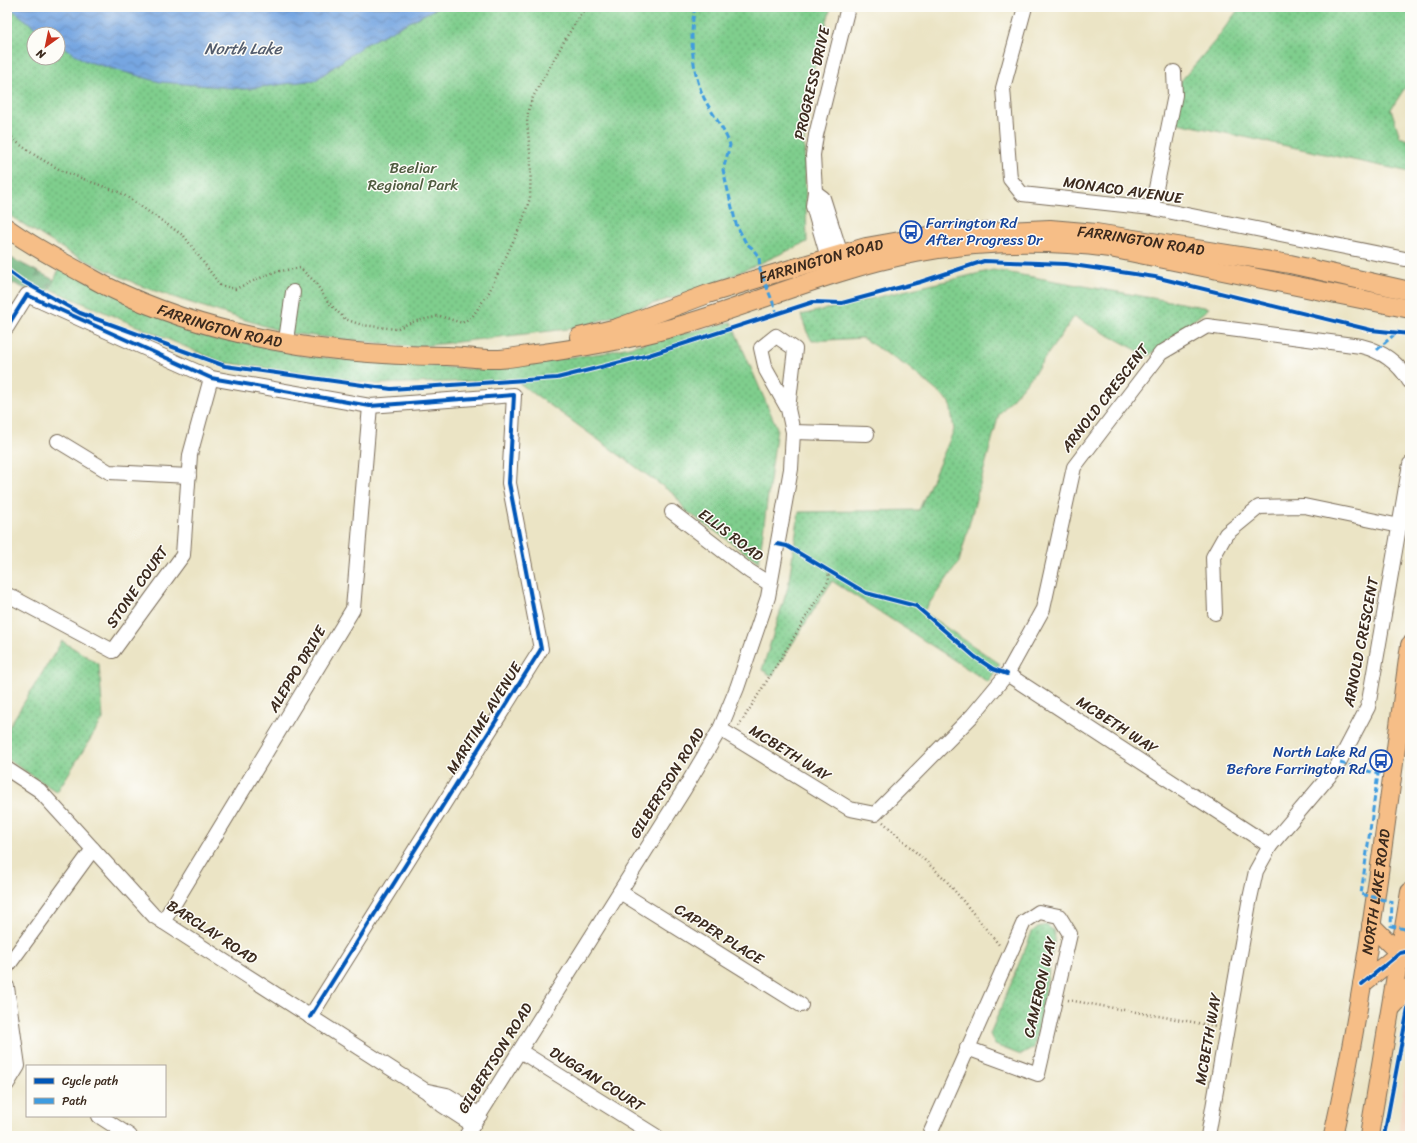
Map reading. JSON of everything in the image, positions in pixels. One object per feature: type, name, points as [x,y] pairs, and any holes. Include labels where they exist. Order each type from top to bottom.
[{"type":"main road","name":"FARRINGTON ROAD","points":[[7,228],[24,240],[107,286],[161,309],[223,330],[288,344],[339,351],[407,356],[452,356],[570,339],[617,328],[708,294],[837,265],[945,248],[1008,242],[1070,243],[1110,248],[1247,274],[1410,308]]},
{"type":"main road","name":"FARRINGTON ROAD","points":[[837,265],[896,241],[939,234],[1050,229],[1096,233],[1290,264],[1410,291]]},
{"type":"main road","points":[[1290,264],[1328,267],[1410,283]]},
{"type":"main road","points":[[1247,274],[1410,312]]},
{"type":"main road","name":"NORTH LAKE ROAD","points":[[1333,1136],[1350,1062],[1371,925],[1410,645]]},
{"type":"main road","points":[[1369,1136],[1392,1007],[1407,956],[1410,892]]},
{"type":"main road","points":[[1371,925],[1407,956]]},
{"type":"main road","points":[[1362,984],[1407,956]]},
{"type":"main road","points":[[1392,1007],[1410,987]]},
{"type":"street","name":"PROGRESS DRIVE","points":[[837,265],[813,206],[815,192],[813,155],[816,135],[848,7]]},
{"type":"street","name":"MONACO AVENUE","points":[[1025,7],[1003,88],[1010,179],[1022,194],[1152,208],[1410,260]]},
{"type":"street","points":[[1152,208],[1175,95],[1174,72]]},
{"type":"street","points":[[288,344],[287,333],[293,292]]},
{"type":"street","points":[[7,328],[27,295],[211,378],[370,406]]},
{"type":"street","name":"ARNOLD CRESCENT","points":[[1007,674],[1044,609],[1074,467],[1161,353],[1206,326],[1361,346],[1376,350],[1393,362],[1410,382]]},
{"type":"street","name":"STONE COURT","points":[[10,596],[113,651],[183,555],[190,454],[211,378]]},
{"type":"street","name":"MARITIME AVENUE","points":[[310,1017],[541,649],[509,483],[514,395],[370,406]]},
{"type":"street","name":"ALEPPO DRIVE","points":[[163,922],[353,608],[370,406]]},
{"type":"street","name":"GILBERTSON ROAD","points":[[473,1125],[620,892],[720,729],[737,688],[768,597],[790,468],[793,432],[788,408]]},
{"type":"street","points":[[793,432],[867,434]]},
{"type":"street","points":[[58,442],[109,472],[189,476]]},
{"type":"street","name":"ARNOLD CRESCENT","points":[[1270,846],[1336,768],[1368,707],[1410,464]]},
{"type":"street","points":[[1215,613],[1213,557],[1226,534],[1259,508],[1304,506],[1400,526]]},
{"type":"street","name":"ELLIS ROAD","points":[[672,512],[749,571],[770,584]]},
{"type":"street","points":[[875,814],[972,716],[1007,674]]},
{"type":"street","name":"MCBETH WAY","points":[[1007,674],[1270,846],[1256,871],[1208,1136]]},
{"type":"street","name":"MCBETH WAY","points":[[720,729],[850,809],[875,814]]},
{"type":"street","name":"BARCLAY ROAD","points":[[7,769],[39,790],[154,916],[426,1091],[447,1095],[473,1125]]},
{"type":"street","points":[[7,967],[93,849]]},
{"type":"street","name":"CAPPER PLACE","points":[[620,892],[800,1005]]},
{"type":"street","name":"CAMERON WAY","points":[[929,1136],[967,1048],[1024,922],[1039,912],[1059,916],[1070,934],[1038,1074],[967,1048]]},
{"type":"street","points":[[7,987],[23,1068],[7,1084]]},
{"type":"street","name":"DUGGAN COURT","points":[[520,1051],[656,1136]]},
{"type":"street","points":[[100,1117],[130,1136]]},
{"type":"path","points":[[7,131],[15,141],[36,156],[62,171],[121,194],[184,236],[220,284],[235,290],[274,272],[300,268],[315,282],[332,307],[345,319],[362,325],[396,329],[412,322],[440,316],[462,323],[472,317],[489,292],[521,225],[530,198],[531,161],[527,123],[528,111],[533,97],[567,36],[586,7]]},
{"type":"path","points":[[821,566],[834,574]]},
{"type":"path","points":[[720,729],[738,729],[829,580],[828,570]]},
{"type":"path","points":[[875,814],[945,879],[1008,956]]},
{"type":"path","points":[[1056,998],[1227,1028]]},
{"type":"shaded area","points":[[1410,1024],[1410,1136],[1398,1136]]},
{"type":"green space","name":"Beeliar Regional Park","points":[[7,7],[831,7],[803,107],[807,242],[707,287],[576,328],[414,347],[287,333],[141,286],[70,253],[7,214]]},
{"type":"green space","points":[[1240,7],[1410,7],[1410,80],[1391,109],[1400,137],[1410,141],[1410,172],[1173,122],[1181,81],[1215,41]]},
{"type":"green space","points":[[7,256],[54,280],[45,298],[13,283],[7,293]]},
{"type":"green space","points":[[59,269],[225,338],[304,356],[472,369],[604,353],[731,322],[777,428],[759,562],[685,510],[675,495],[515,380],[377,384],[221,362],[50,289]]},
{"type":"green space","points":[[993,270],[1209,308],[1148,356],[1074,317],[1032,376],[999,414],[959,562],[923,612],[1000,664],[988,682],[832,581],[772,676],[762,670],[788,587],[799,512],[919,510],[954,430],[950,402],[908,367],[862,338],[812,341],[801,315]]},
{"type":"green space","points":[[62,641],[99,664],[103,719],[57,792],[7,759],[7,730]]},
{"type":"green space","points":[[1046,925],[1053,930],[1055,938],[1034,1048],[1021,1055],[995,1045],[990,1034],[1032,932],[1038,927]]},
{"type":"water","name":"North Lake","points":[[9,7],[439,7],[364,45],[316,80],[245,89],[160,82],[85,61],[66,48],[66,26],[33,26]]},
{"type":"marked path","points":[[695,7],[692,29],[694,65],[704,98],[725,133],[730,145],[723,170],[736,224],[746,243],[759,257],[760,270],[777,313]]},
{"type":"marked path","points":[[1377,350],[1397,332]]},
{"type":"marked path","points":[[1340,763],[1378,774],[1361,894],[1392,902],[1391,926],[1410,930]]},
{"type":"cycle path","points":[[7,270],[22,281],[80,313],[225,366],[391,389],[557,378],[649,355],[813,302],[842,303],[920,282],[984,261],[1066,264],[1155,277],[1371,330],[1410,334]]},
{"type":"cycle path","points":[[7,327],[27,295],[211,378],[370,406],[514,395],[509,483],[541,649],[310,1017]]},
{"type":"cycle path","points":[[777,544],[787,546],[866,593],[916,606],[975,657],[993,669],[1007,674]]},
{"type":"cycle path","points":[[1362,984],[1400,953],[1410,951]]},
{"type":"cycle path","points":[[1384,1136],[1410,998]]},
{"type":"place","name":"Farrington Rd After Progress Dr","points":[[911,232]]},
{"type":"place","name":"North Lake Rd Before Farrington Rd","points":[[1381,761]]}]
